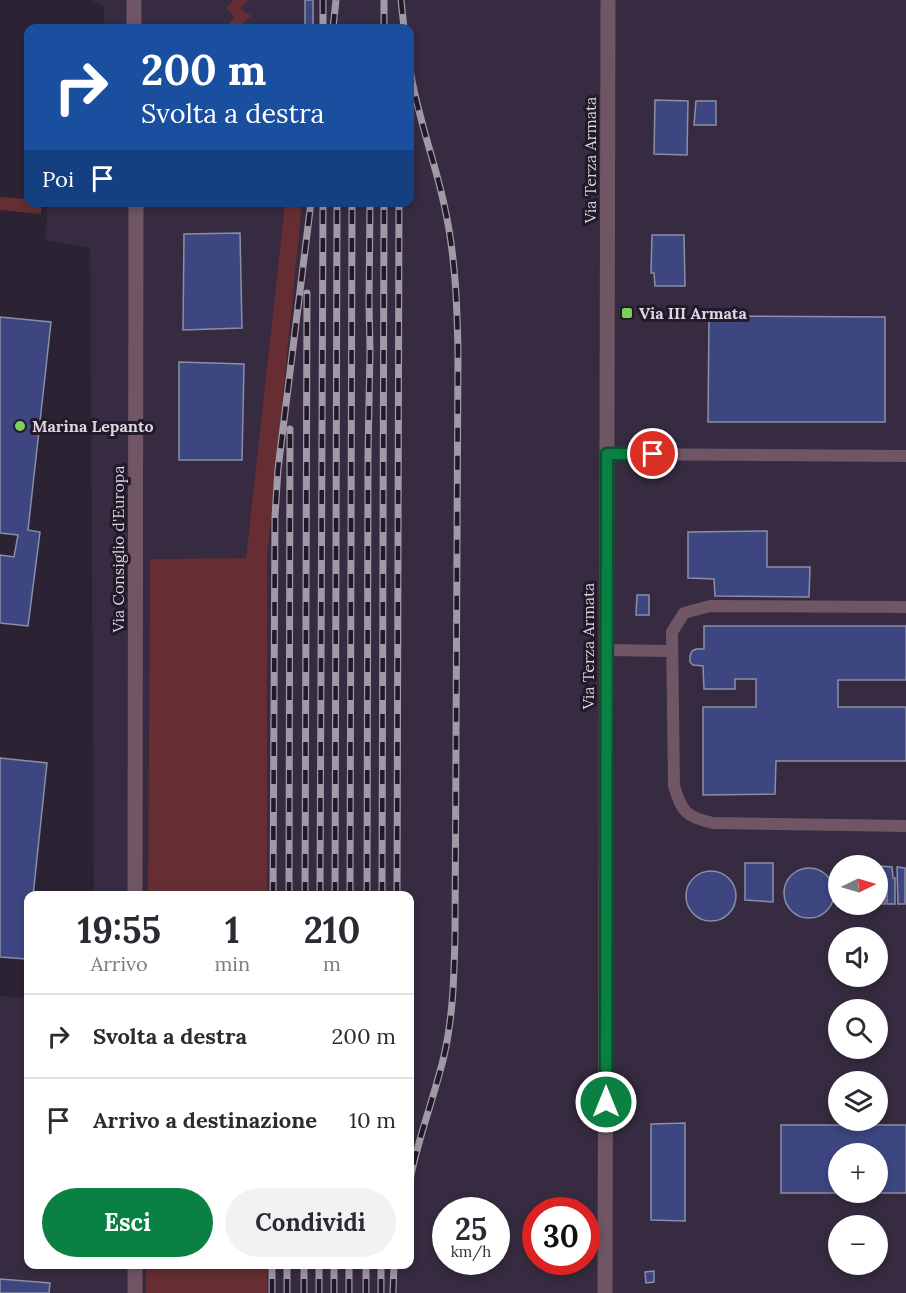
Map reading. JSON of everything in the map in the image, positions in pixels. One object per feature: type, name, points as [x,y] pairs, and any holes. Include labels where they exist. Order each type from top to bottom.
[{"type":"street","points":[[134,0],[134,24]]},
{"type":"street","name":"Via Terza Armata","points":[[605,1293],[608,0]]},
{"type":"street","name":"Via Consiglio d'Europa","points":[[135,891],[136,207]]},
{"type":"street","points":[[135,1269],[135,1293]]},
{"type":"lane","points":[[607,454],[906,456]]},
{"type":"lane","points":[[906,607],[710,606],[684,614],[672,632],[674,786],[680,805],[695,819],[712,823],[906,826]]},
{"type":"lane","points":[[606,650],[672,651]]},
{"type":"shaded area","points":[[94,0],[906,0],[906,1293],[267,1293],[267,1269],[414,1269],[414,891],[267,891],[267,558],[302,207],[414,207],[414,24],[104,24],[104,7]]},
{"type":"shaded area","points":[[234,0],[248,0],[240,8],[251,16],[242,24],[228,24],[235,17],[226,8]]},
{"type":"shaded area","points":[[0,197],[24,199],[24,207],[42,207],[41,214],[0,210]]},
{"type":"shaded area","points":[[48,207],[285,207],[246,558],[150,559],[148,891],[94,891],[90,248],[45,240]]},
{"type":"shaded area","points":[[285,207],[302,207],[267,558],[267,891],[148,891],[150,559],[246,558]]},
{"type":"shaded area","points":[[0,996],[24,998],[24,1269],[146,1269],[146,1293],[0,1293]]},
{"type":"shaded area","points":[[146,1269],[267,1269],[267,1293],[146,1293]]},
{"type":"building","points":[[305,0],[313,0],[313,24],[305,24]]},
{"type":"building","points":[[655,100],[688,101],[687,155],[654,154]]},
{"type":"building","points":[[696,101],[716,101],[716,125],[694,125]]},
{"type":"building","points":[[240,233],[242,328],[183,330],[184,234]]},
{"type":"building","points":[[652,235],[684,235],[685,286],[655,286],[654,273],[651,273]]},
{"type":"building","points":[[709,316],[885,317],[885,422],[708,422]]},
{"type":"building","name":"Marina Lepanto","points":[[0,317],[51,322],[28,530],[40,532],[28,626],[0,623],[0,555],[14,557],[18,535],[0,533]]},
{"type":"building","points":[[179,362],[244,364],[242,460],[179,460]]},
{"type":"building","points":[[767,531],[767,567],[810,567],[809,597],[715,596],[714,579],[688,578],[688,532]]},
{"type":"building","points":[[637,595],[649,595],[649,615],[636,615]]},
{"type":"building","points":[[704,626],[906,626],[906,680],[838,680],[838,707],[906,707],[906,761],[776,761],[775,794],[703,795],[703,707],[756,707],[756,679],[735,679],[735,689],[704,689],[703,666],[693,665],[690,662],[690,656],[696,649],[704,649]]},
{"type":"building","points":[[0,758],[47,763],[34,891],[24,891],[24,959],[0,957]]},
{"type":"building","points":[[745,863],[773,863],[773,902],[745,900]]},
{"type":"building","points":[[888,867],[892,867],[893,878],[895,878],[895,904],[888,904]]},
{"type":"building","points":[[897,867],[905,868],[905,904],[898,904]]},
{"type":"building","points":[[804,868],[814,868],[827,875],[827,911],[814,918],[804,918],[791,911],[784,898],[784,888],[791,875]]},
{"type":"building","points":[[706,871],[716,871],[729,878],[736,891],[736,901],[729,914],[716,921],[706,921],[697,917],[690,910],[686,901],[686,891],[690,882],[697,875]]},
{"type":"building","points":[[685,1123],[685,1221],[651,1220],[651,1124]]},
{"type":"building","points":[[781,1125],[828,1125],[828,1131],[888,1131],[888,1125],[906,1125],[906,1193],[888,1193],[888,1143],[828,1143],[828,1193],[781,1193]]},
{"type":"building","points":[[654,1271],[654,1282],[646,1283],[645,1272]]},
{"type":"building","points":[[0,1279],[50,1283],[49,1293],[0,1293]]},
{"type":"railway","points":[[323,0],[323,24]]},
{"type":"railway","points":[[333,24],[336,0]]},
{"type":"railway","points":[[384,0],[384,24]]},
{"type":"railway","points":[[401,0],[404,24]]},
{"type":"railway","points":[[414,88],[448,222],[455,277],[458,351],[453,982],[444,1056],[414,1162]]},
{"type":"railway","points":[[273,891],[275,516],[278,469],[310,207]]},
{"type":"railway","points":[[320,891],[323,207]]},
{"type":"railway","points":[[335,891],[337,207]]},
{"type":"railway","points":[[350,891],[352,207]]},
{"type":"railway","points":[[367,891],[370,207]]},
{"type":"railway","points":[[382,891],[384,207]]},
{"type":"railway","points":[[397,891],[399,207]]},
{"type":"railway","points":[[305,891],[307,293]]},
{"type":"railway","points":[[289,891],[290,429]]},
{"type":"railway","points":[[272,1269],[272,1293]]},
{"type":"railway","points":[[287,1269],[287,1293]]},
{"type":"railway","points":[[304,1269],[304,1293]]},
{"type":"railway","points":[[319,1269],[319,1293]]},
{"type":"railway","points":[[334,1269],[334,1293]]},
{"type":"railway","points":[[349,1269],[349,1293]]},
{"type":"railway","points":[[366,1269],[366,1293]]},
{"type":"railway","points":[[381,1269],[381,1293]]},
{"type":"railway","points":[[393,1293],[394,1269]]},
{"type":"place","name":"Via III Armata","points":[[627,313]]},
{"type":"place","name":"Marina Lepanto","points":[[20,426]]},
{"type":"route","points":[[606,1102],[607,454],[653,454]]}]
